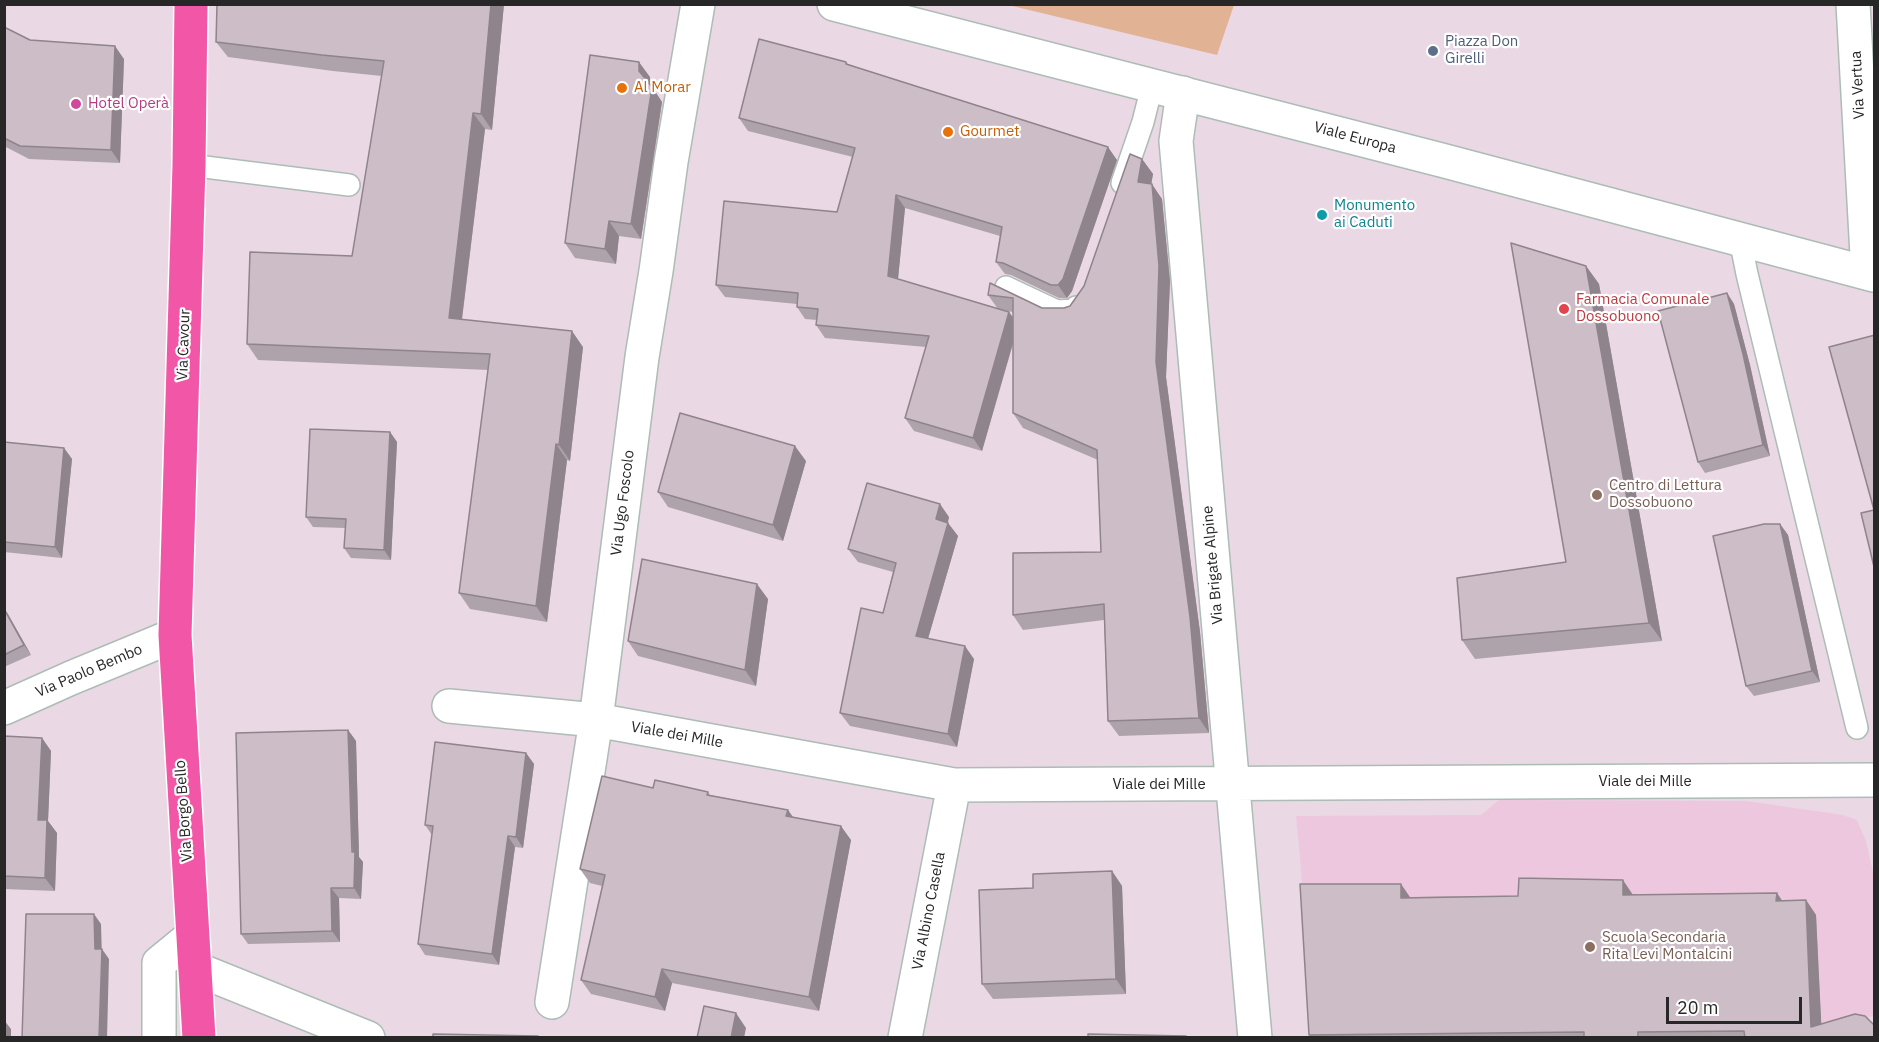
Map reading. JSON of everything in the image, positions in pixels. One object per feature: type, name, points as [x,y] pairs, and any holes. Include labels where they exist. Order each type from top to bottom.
[{"type":"main road","name":"Via Cavour","points":[[177,686],[175,635],[189,165],[191,4]]},
{"type":"main road","name":"Via Borgo Bello","points":[[177,686],[199,1038]]},
{"type":"street","name":"Via Ugo Foscolo","points":[[552,1002],[596,720],[642,357],[671,162],[698,4]]},
{"type":"street","name":"Viale Europa","points":[[834,4],[1872,274]]},
{"type":"street","name":"Via Vertua","points":[[1853,4],[1872,274]]},
{"type":"street","name":"Via Brigate Alpine","points":[[1168,90],[1176,141],[1255,1038]]},
{"type":"street","name":"Via Paolo Bembo","points":[[4,708],[175,635]]},
{"type":"street","name":"Viale dei Mille","points":[[449,706],[596,720],[954,785],[1875,780]]},
{"type":"street","name":"Via Albino Casella","points":[[905,1038],[954,785]]},
{"type":"street","points":[[159,1038],[159,963],[193,952],[368,1038]]},
{"type":"lane","points":[[1117,198],[1143,122],[1168,90]]},
{"type":"lane","points":[[189,165],[349,184]]},
{"type":"lane","points":[[1740,239],[1857,728]]},
{"type":"lane","points":[[1006,287],[1057,311],[1074,310],[1087,286]]},
{"type":"shaded area","points":[[1008,5],[1234,5],[1217,55]]},
{"type":"shaded area","name":"Scuola Secondaria Rita Levi Montalcini","points":[[1499,800],[1746,801],[1843,815],[1857,820],[1866,841],[1874,877],[1874,1016],[1848,1022],[1834,1038],[1312,1037],[1296,816],[1481,815]]},
{"type":"building","points":[[217,4],[491,4],[481,114],[473,113],[449,318],[572,331],[559,445],[556,444],[536,606],[459,593],[490,354],[247,344],[250,252],[352,256],[384,61],[216,42]]},
{"type":"building","points":[[4,27],[30,40],[115,46],[111,150],[20,146],[4,138]]},
{"type":"building","points":[[759,39],[846,62],[846,64],[1108,147],[1063,279],[1058,285],[1051,285],[996,262],[1002,227],[896,195],[888,276],[1009,312],[973,438],[905,418],[929,336],[816,325],[818,309],[797,307],[798,293],[716,285],[724,201],[837,212],[855,148],[739,118]]},
{"type":"building","points":[[590,55],[639,62],[639,71],[652,87],[631,224],[609,221],[605,249],[565,243]]},
{"type":"building","points":[[1130,154],[1142,159],[1138,182],[1152,184],[1159,266],[1156,362],[1190,617],[1199,718],[1108,721],[1104,604],[1013,615],[1013,553],[1101,552],[1097,450],[1013,413],[1013,298],[988,295],[990,283],[1042,308],[1070,306],[1084,286]]},
{"type":"building","points":[[1511,243],[1586,266],[1649,623],[1462,640],[1457,578],[1566,562]]},
{"type":"building","points":[[1727,293],[1763,445],[1698,462],[1658,311]]},
{"type":"building","points":[[1875,335],[1875,571],[1861,513],[1874,510],[1829,347]]},
{"type":"building","points":[[680,413],[795,446],[773,525],[658,492]]},
{"type":"building","points":[[310,429],[390,432],[384,550],[344,548],[346,519],[306,517]]},
{"type":"building","points":[[4,442],[64,448],[55,547],[4,542]]},
{"type":"building","points":[[867,483],[940,504],[936,519],[948,523],[916,636],[965,646],[948,734],[840,713],[861,608],[883,613],[896,563],[848,549]]},
{"type":"building","points":[[1764,524],[1780,524],[1812,671],[1746,686],[1713,536]]},
{"type":"building","points":[[642,559],[757,584],[745,670],[628,641]]},
{"type":"building","points":[[4,609],[24,645],[4,655]]},
{"type":"building","points":[[348,730],[352,852],[355,852],[354,888],[331,888],[332,931],[241,934],[236,733]]},
{"type":"building","points":[[4,736],[42,738],[38,820],[47,820],[45,878],[4,876]]},
{"type":"building","points":[[435,742],[526,753],[516,837],[508,836],[492,954],[418,944],[433,826],[425,825]]},
{"type":"building","points":[[602,776],[653,788],[655,780],[708,792],[707,795],[788,810],[786,816],[841,826],[809,997],[662,969],[655,997],[581,980],[605,875],[580,869]]},
{"type":"building","points":[[1112,871],[1116,979],[982,984],[979,890],[1033,888],[1033,874]]},
{"type":"building","points":[[1519,878],[1623,880],[1623,895],[1777,893],[1776,901],[1806,900],[1811,1027],[1855,1014],[1865,1016],[1875,1024],[1875,1038],[1745,1038],[1744,1031],[1638,1032],[1638,1038],[1584,1038],[1584,1032],[1309,1035],[1300,884],[1401,884],[1401,898],[1518,896]]},
{"type":"building","points":[[26,914],[94,914],[95,949],[102,949],[99,1038],[22,1038]]},
{"type":"building","points":[[704,1006],[736,1013],[731,1038],[697,1038]]},
{"type":"building","points":[[433,1034],[538,1036],[538,1038],[433,1038]]},
{"type":"building","points":[[1088,1034],[1186,1036],[1186,1038],[1088,1038]]},
{"type":"place","name":"Piazza Don Girelli","points":[[1433,51]]},
{"type":"place","name":"Al Morar","points":[[622,88]]},
{"type":"place","name":"Hotel Operà","points":[[76,104]]},
{"type":"place","name":"Gourmet","points":[[948,132]]},
{"type":"place","name":"Monumento ai Caduti","points":[[1322,215]]},
{"type":"place","name":"Farmacia Comunale Dossobuono","points":[[1564,309]]},
{"type":"place","name":"Centro di Lettura Dossobuono","points":[[1597,495]]},
{"type":"place","name":"Scuola Secondaria Rita Levi Montalcini","points":[[1590,947]]}]
